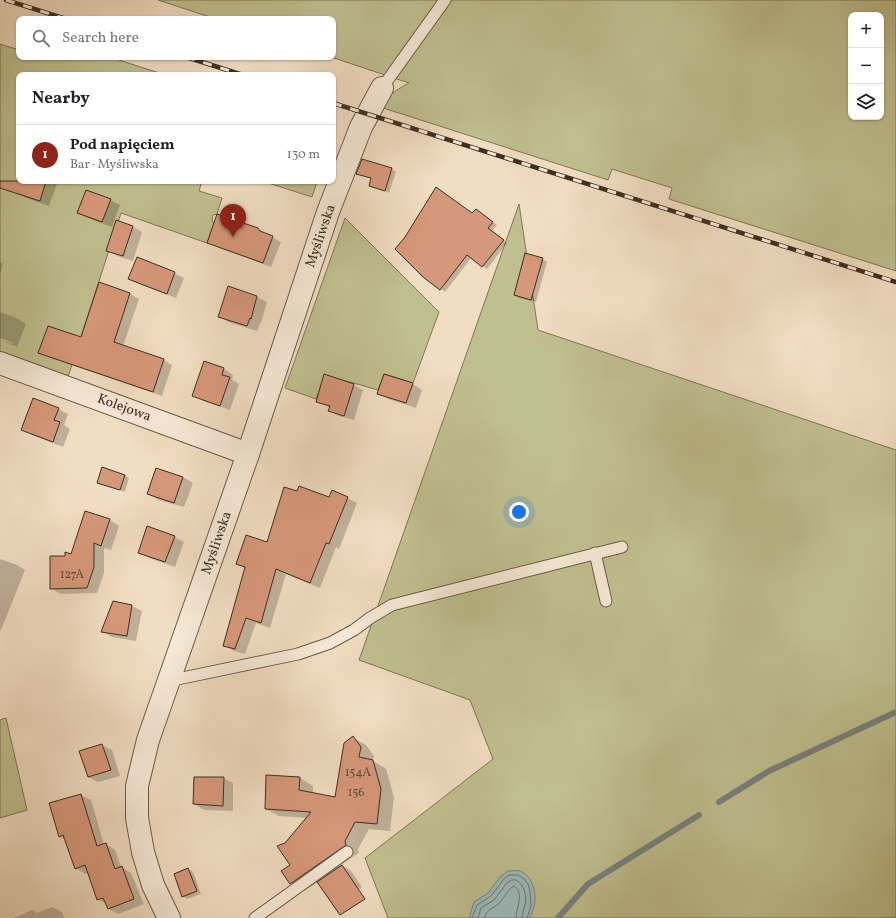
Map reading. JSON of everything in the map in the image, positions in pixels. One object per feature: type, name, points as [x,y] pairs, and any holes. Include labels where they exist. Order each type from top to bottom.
[{"type":"street","name":"Myśliwska","points":[[338,168],[382,88]]},
{"type":"street","name":"Myśliwska","points":[[169,918],[153,885],[145,858],[137,818],[137,786],[148,740],[248,454],[328,212],[334,184]]},
{"type":"street","name":"Kolejowa","points":[[0,363],[248,454]]},
{"type":"lane","points":[[382,88],[444,0]]},
{"type":"lane","points":[[168,681],[298,654],[330,643],[354,630],[370,618],[392,605],[622,547]]},
{"type":"lane","points":[[595,553],[606,601]]},
{"type":"lane","points":[[255,918],[347,852]]},
{"type":"shaded area","points":[[158,0],[896,0],[896,271],[669,199],[672,188],[612,169],[608,180],[380,107],[386,99],[409,83],[336,59],[336,16],[207,16]]},
{"type":"shaded area","points":[[0,44],[16,49],[16,60],[118,60],[156,72],[16,72],[16,184],[201,184],[199,191],[222,198],[217,214],[213,215],[212,220],[214,224],[207,243],[121,213],[69,374],[60,380],[0,357]]},
{"type":"shaded area","points":[[271,184],[316,184],[312,197]]},
{"type":"shaded area","points":[[519,204],[538,330],[896,450],[896,918],[388,918],[365,858],[493,759],[470,700],[359,660]]},
{"type":"shaded area","points":[[345,218],[439,312],[413,383],[384,374],[378,390],[325,375],[316,399],[285,388]]},
{"type":"shaded area","points":[[6,718],[27,810],[0,818],[0,720]]},
{"type":"water","points":[[508,871],[520,871],[526,874],[530,879],[535,892],[535,899],[532,913],[529,918],[469,918],[474,902],[488,893],[500,877]]},
{"type":"building","points":[[362,159],[392,168],[385,191],[369,186],[371,178],[356,174]]},
{"type":"building","points":[[0,181],[16,181],[16,184],[45,184],[40,201],[0,188]]},
{"type":"building","points":[[436,187],[472,213],[476,209],[493,222],[488,228],[504,240],[482,267],[467,255],[440,290],[423,277],[395,249],[405,237]]},
{"type":"building","points":[[86,190],[111,199],[102,222],[77,213]]},
{"type":"building","points":[[217,214],[258,228],[260,231],[273,236],[263,263],[207,243]]},
{"type":"building","points":[[116,220],[133,226],[123,256],[106,251]]},
{"type":"building","points":[[525,253],[543,258],[531,300],[514,295]]},
{"type":"building","points":[[137,257],[175,272],[167,294],[128,279]]},
{"type":"building","points":[[99,282],[130,293],[114,342],[164,359],[153,392],[38,353],[48,326],[81,337]]},
{"type":"building","points":[[228,286],[257,296],[251,319],[250,318],[247,326],[218,317]]},
{"type":"building","points":[[204,361],[224,368],[222,375],[230,377],[220,406],[192,396]]},
{"type":"building","points":[[324,374],[354,384],[344,416],[328,411],[330,406],[316,402]]},
{"type":"building","points":[[384,374],[413,383],[406,403],[377,394]]},
{"type":"building","points":[[33,398],[59,408],[54,420],[60,422],[53,442],[21,430]]},
{"type":"building","points":[[102,467],[125,475],[120,490],[97,483]]},
{"type":"building","points":[[156,468],[183,477],[174,503],[147,494]]},
{"type":"building","points":[[299,486],[329,497],[332,490],[348,497],[329,544],[326,543],[310,583],[276,569],[261,623],[246,618],[235,649],[223,646],[245,567],[236,564],[246,535],[267,542],[284,487],[297,491]]},
{"type":"building","points":[[85,511],[110,519],[101,546],[94,543],[94,567],[87,588],[50,589],[50,556],[65,556],[65,552],[71,554]]},
{"type":"building","points":[[147,526],[175,536],[165,562],[138,553]]},
{"type":"building","points":[[113,601],[132,605],[127,636],[101,632]]},
{"type":"building","points":[[353,736],[361,747],[359,757],[373,760],[381,789],[377,824],[355,822],[345,841],[346,845],[290,884],[281,871],[290,865],[277,846],[285,843],[311,812],[265,809],[266,775],[300,777],[299,790],[335,797],[344,743]]},
{"type":"building","points":[[102,744],[111,770],[88,777],[79,751]]},
{"type":"building","points":[[194,777],[224,777],[223,806],[193,804]]},
{"type":"building","points":[[81,794],[97,846],[106,843],[115,869],[122,866],[134,899],[108,909],[103,898],[97,900],[85,865],[75,869],[63,835],[59,837],[49,803]]},
{"type":"building","points":[[342,865],[365,899],[340,915],[317,882]]},
{"type":"building","points":[[188,868],[197,891],[182,897],[174,874]]},
{"type":"waterway","points":[[719,802],[769,771],[896,712]]},
{"type":"waterway","points":[[558,918],[588,884],[699,815]]},
{"type":"railway","points":[[6,0],[57,16]]},
{"type":"railway","points":[[196,60],[234,72]]},
{"type":"railway","points":[[336,104],[896,282]]},
{"type":"place","name":"Pod napięciem","points":[[233,237]]}]
